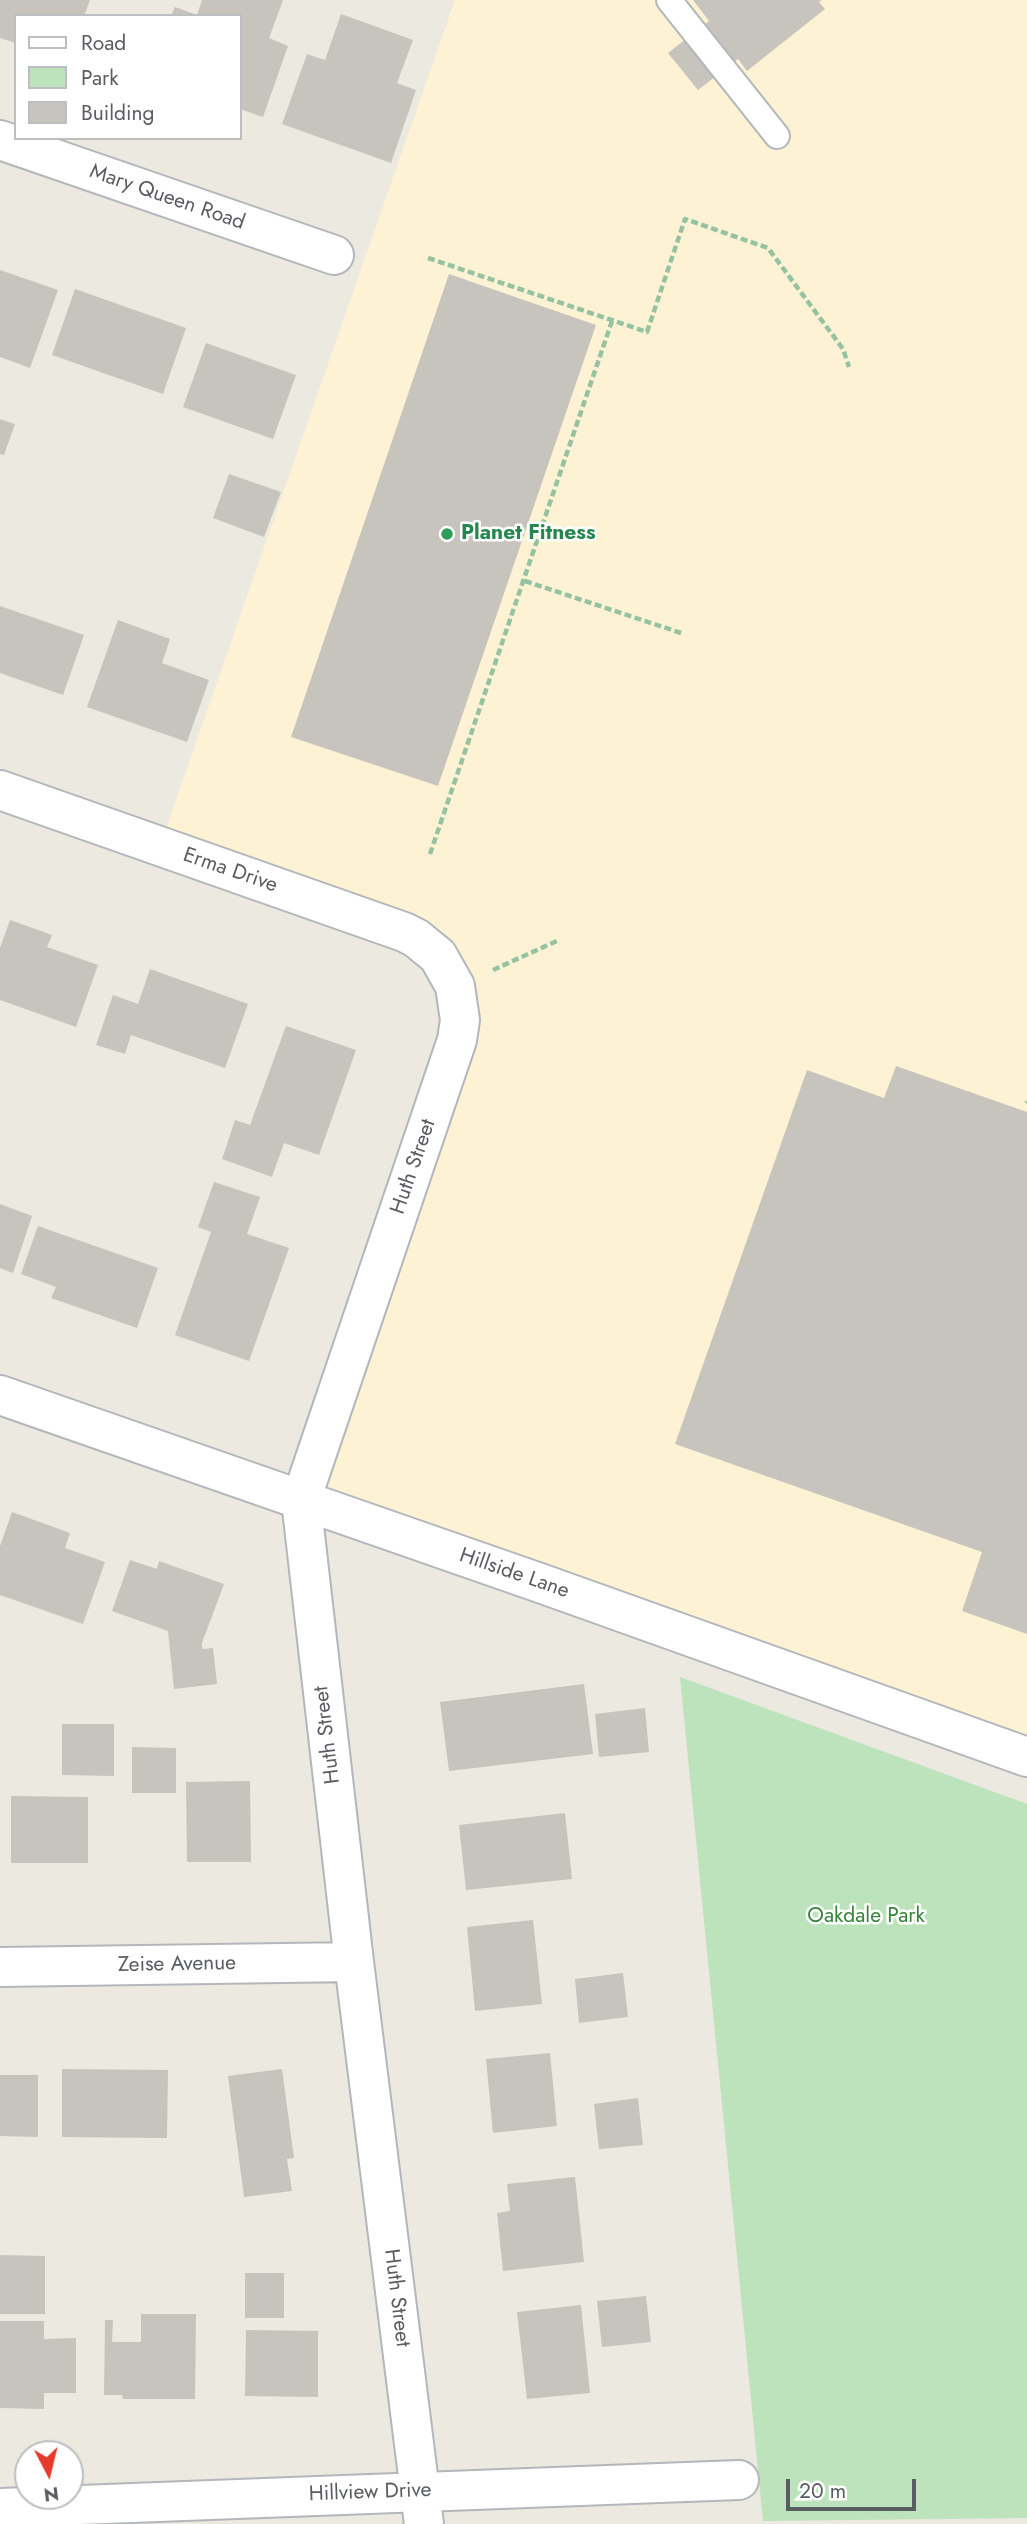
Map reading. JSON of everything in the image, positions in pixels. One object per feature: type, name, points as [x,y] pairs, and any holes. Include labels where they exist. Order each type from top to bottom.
[{"type":"street","name":"Mary Queen Road","points":[[0,140],[334,256]]},
{"type":"street","name":"Erma Drive","points":[[0,790],[404,932],[438,956],[451,978]]},
{"type":"street","name":"Huth Street","points":[[422,2507],[354,1962],[301,1500],[457,1040],[460,1020],[451,978]]},
{"type":"street","name":"Hillside Lane","points":[[0,1395],[1027,1757]]},
{"type":"street","name":"Zeise Avenue","points":[[0,1967],[354,1962]]},
{"type":"street","name":"Hillview Drive","points":[[0,2508],[422,2507],[739,2480]]},
{"type":"lane","points":[[669,0],[777,136]]},
{"type":"path","points":[[428,258],[647,332],[685,219],[768,248],[843,349],[849,367]]},
{"type":"path","points":[[430,854],[612,321]]},
{"type":"path","points":[[525,581],[681,633]]},
{"type":"path","points":[[451,978],[559,940]]},
{"type":"shaded area","points":[[455,0],[1027,0],[1027,1757],[301,1500],[457,1040],[448,970],[160,846]]},
{"type":"green space","name":"Oakdale Park","points":[[680,1677],[1027,1804],[1027,2518],[763,2521]]},
{"type":"building","points":[[0,0],[90,0],[85,14],[14,14],[14,42],[0,38]]},
{"type":"building","points":[[202,0],[283,0],[269,38],[288,46],[263,117],[242,110],[242,14],[197,14]]},
{"type":"building","points":[[693,0],[822,0],[819,2],[825,9],[747,71],[738,59],[698,90],[668,53],[709,21]]},
{"type":"building","points":[[175,7],[194,14],[172,14]]},
{"type":"building","points":[[341,14],[413,40],[397,83],[416,90],[391,163],[282,124],[307,54],[325,60]]},
{"type":"building","points":[[0,270],[58,290],[30,368],[0,357]]},
{"type":"building","points":[[449,274],[596,325],[438,786],[291,737]]},
{"type":"building","points":[[75,289],[186,328],[163,394],[52,355]]},
{"type":"building","points":[[206,343],[296,375],[273,439],[183,407]]},
{"type":"building","points":[[0,419],[15,424],[4,455],[0,454]]},
{"type":"building","points":[[229,474],[281,492],[264,537],[213,518]]},
{"type":"building","points":[[0,606],[84,635],[63,695],[0,673]]},
{"type":"building","points":[[118,620],[170,639],[162,663],[209,680],[187,742],[87,707]]},
{"type":"building","points":[[10,920],[52,935],[47,947],[98,965],[76,1027],[0,1000],[0,948]]},
{"type":"building","points":[[150,969],[248,1004],[225,1068],[131,1035],[125,1054],[96,1045],[113,995],[138,1004]]},
{"type":"building","points":[[286,1026],[356,1050],[319,1155],[284,1143],[272,1177],[222,1159],[235,1120],[250,1125]]},
{"type":"building","points":[[896,1066],[1027,1112],[1027,1634],[962,1611],[982,1552],[675,1444],[807,1070],[884,1098]]},
{"type":"building","points":[[214,1182],[260,1197],[247,1234],[289,1248],[249,1361],[175,1335],[211,1232],[198,1227]]},
{"type":"building","points":[[0,1204],[32,1216],[13,1273],[0,1268]]},
{"type":"building","points":[[38,1226],[158,1268],[137,1328],[51,1298],[56,1287],[21,1274]]},
{"type":"building","points":[[12,1512],[70,1533],[65,1548],[105,1562],[83,1624],[0,1595],[0,1546]]},
{"type":"building","points":[[130,1560],[157,1569],[159,1561],[224,1584],[202,1643],[202,1649],[213,1648],[217,1684],[174,1689],[168,1631],[112,1611]]},
{"type":"building","points":[[584,1684],[593,1754],[449,1771],[440,1702]]},
{"type":"building","points":[[645,1708],[649,1752],[599,1757],[595,1714]]},
{"type":"building","points":[[62,1724],[114,1724],[114,1776],[62,1775]]},
{"type":"building","points":[[132,1747],[176,1748],[176,1793],[132,1793]]},
{"type":"building","points":[[250,1781],[251,1862],[187,1862],[186,1782]]},
{"type":"building","points":[[11,1796],[88,1797],[88,1863],[11,1863]]},
{"type":"building","points":[[565,1813],[572,1879],[466,1890],[459,1825]]},
{"type":"building","points":[[533,1920],[542,2004],[475,2011],[467,1927]]},
{"type":"building","points":[[623,1973],[628,2017],[579,2023],[575,1979]]},
{"type":"building","points":[[550,2053],[557,2126],[493,2133],[486,2059]]},
{"type":"building","points":[[62,2069],[168,2070],[167,2138],[62,2137]]},
{"type":"building","points":[[282,2069],[294,2158],[287,2159],[292,2191],[244,2197],[228,2076]]},
{"type":"building","points":[[0,2075],[38,2075],[38,2137],[0,2136]]},
{"type":"building","points":[[638,2098],[643,2145],[599,2149],[594,2104]]},
{"type":"building","points":[[575,2177],[584,2262],[503,2271],[497,2213],[510,2211],[507,2184]]},
{"type":"building","points":[[0,2255],[45,2256],[45,2314],[0,2314]]},
{"type":"building","points":[[245,2273],[284,2273],[284,2318],[245,2318]]},
{"type":"building","points":[[646,2296],[651,2342],[602,2347],[597,2301]]},
{"type":"building","points":[[581,2305],[590,2393],[527,2399],[517,2312]]},
{"type":"building","points":[[141,2314],[196,2314],[195,2399],[123,2399],[122,2395],[104,2395],[105,2320],[113,2320],[112,2342],[141,2342]]},
{"type":"building","points":[[0,2321],[44,2321],[44,2339],[76,2338],[76,2393],[44,2393],[44,2409],[0,2408]]},
{"type":"building","points":[[246,2330],[318,2331],[318,2397],[245,2396]]},
{"type":"place","name":"Planet Fitness","points":[[447,534]]}]
